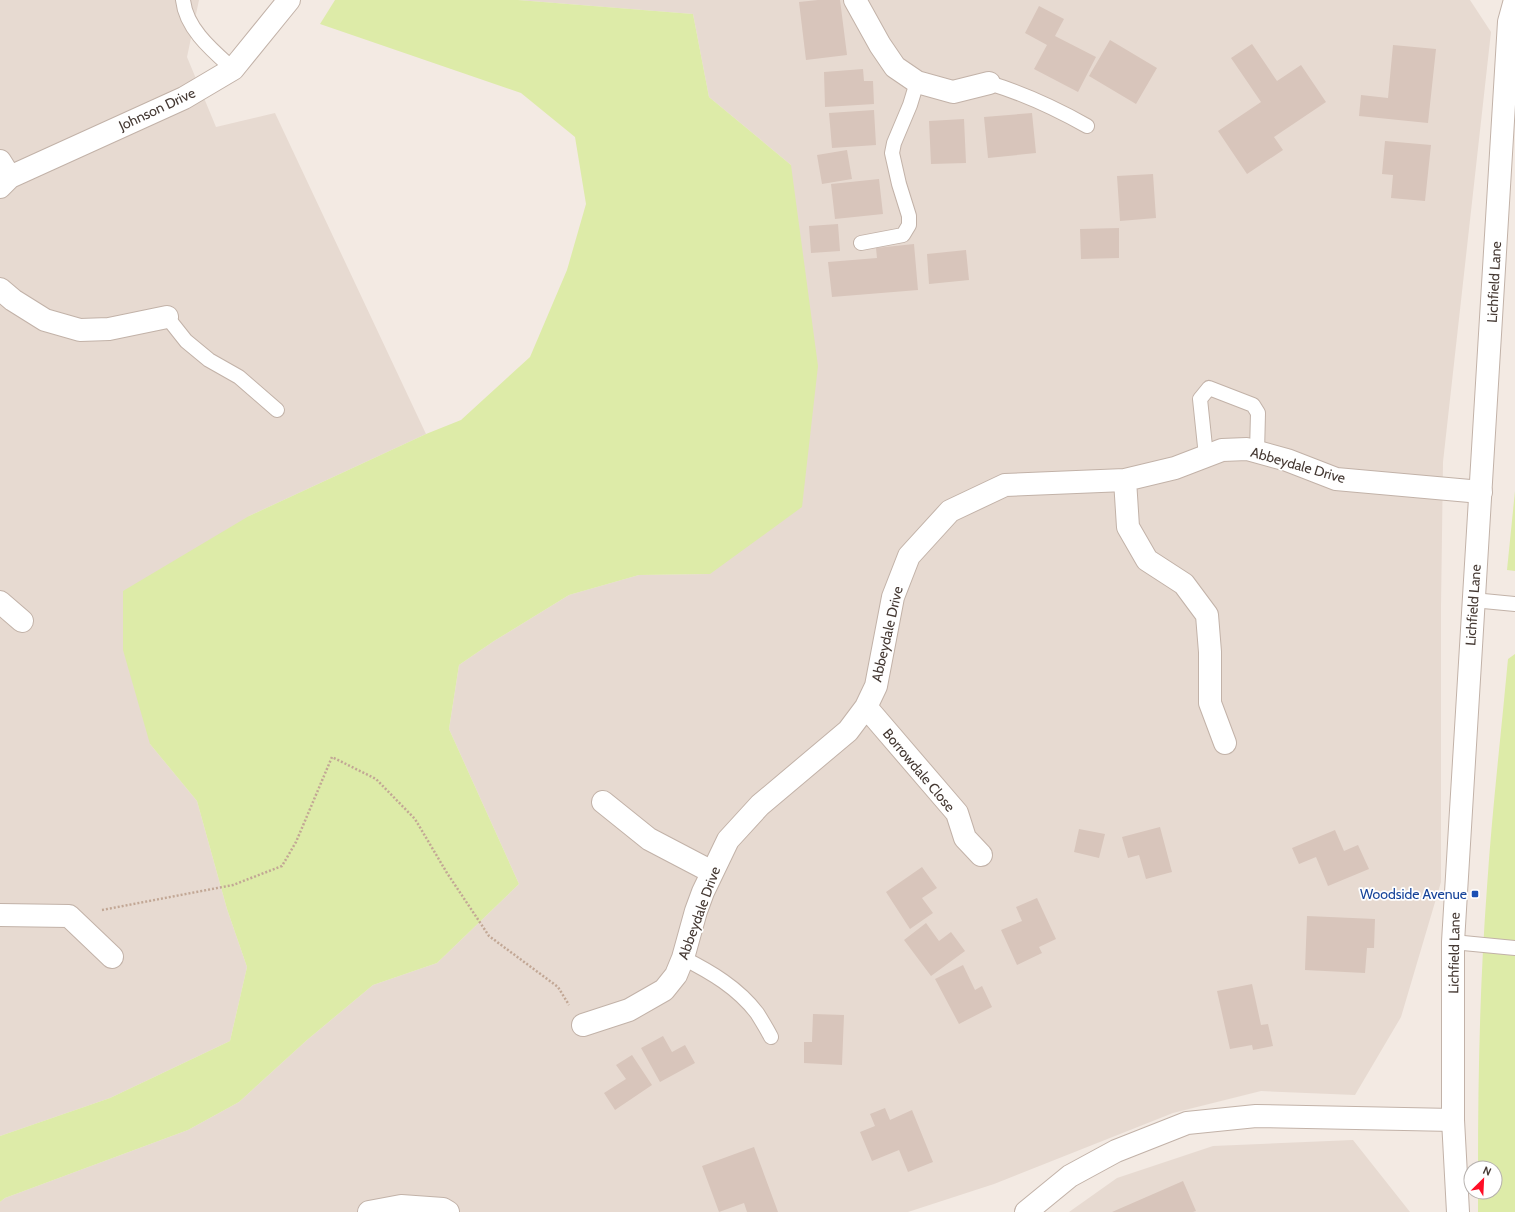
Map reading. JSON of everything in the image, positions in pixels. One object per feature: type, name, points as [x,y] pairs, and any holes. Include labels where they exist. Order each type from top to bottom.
[{"type":"street","name":"Johnson Drive","points":[[3,175],[184,98],[233,69],[290,0]]},
{"type":"street","points":[[856,0],[880,45],[895,67],[917,82],[953,92],[989,83]]},
{"type":"street","name":"Lichfield Lane","points":[[1458,1212],[1453,1120],[1453,942],[1509,22],[1515,0]]},
{"type":"street","points":[[0,289],[13,300],[45,320],[80,330],[109,329],[167,316]]},
{"type":"street","name":"Abbeydale Drive","points":[[583,1025],[629,1010],[664,990],[676,975],[684,958],[696,911],[712,872],[728,840],[760,805],[848,731],[866,708],[876,686],[893,597],[909,556],[950,511],[1005,485],[1069,481],[1125,480],[1175,468],[1222,450],[1247,449],[1287,460],[1336,479],[1481,492]]},
{"type":"street","points":[[1125,480],[1128,527],[1147,560],[1184,584],[1207,615],[1210,652],[1210,703],[1225,743]]},
{"type":"street","points":[[0,602],[22,621]]},
{"type":"street","name":"Borrowdale Close","points":[[866,708],[957,813],[965,838],[981,855]]},
{"type":"street","points":[[603,802],[649,839],[712,872]]},
{"type":"street","points":[[0,915],[69,916],[112,957]]},
{"type":"street","points":[[1026,1212],[1070,1176],[1116,1151],[1187,1123],[1256,1116],[1453,1120]]},
{"type":"street","points":[[369,1212],[401,1206],[442,1209],[448,1212]]},
{"type":"lane","points":[[183,0],[193,26],[210,48],[233,69]]},
{"type":"lane","points":[[861,243],[903,235],[909,225],[909,216],[899,184],[892,153],[894,143],[910,105],[917,82]]},
{"type":"lane","points":[[989,83],[1020,93],[1066,114],[1087,126]]},
{"type":"lane","points":[[167,316],[186,341],[209,360],[240,377],[277,410]]},
{"type":"lane","points":[[1206,456],[1200,399],[1209,388],[1253,405],[1258,413],[1257,452]]},
{"type":"lane","points":[[1473,600],[1515,604]]},
{"type":"lane","points":[[1453,942],[1515,948]]},
{"type":"lane","points":[[684,958],[708,971],[736,991],[757,1014],[771,1037]]},
{"type":"path","points":[[69,916],[233,885],[282,866],[296,842],[332,757],[376,779],[415,819],[447,873],[488,936],[558,986],[583,1025]]},
{"type":"shaded area","points":[[0,0],[199,0],[187,57],[216,127],[275,113],[426,434],[249,516],[150,744],[197,801],[227,909],[247,967],[230,1041],[110,1098],[0,1136]]},
{"type":"shaded area","points":[[518,0],[1470,0],[1491,32],[1443,462],[1441,607],[1441,882],[1401,1017],[1355,1095],[1261,1091],[1173,1113],[994,1184],[908,1212],[0,1212],[0,1202],[5,1198],[188,1130],[239,1102],[307,1040],[373,985],[437,963],[519,884],[449,729],[459,665],[494,641],[569,595],[639,575],[710,574],[791,165],[709,97],[693,14]]},
{"type":"shaded area","points":[[1353,1140],[1410,1212],[1069,1212],[1117,1178],[1213,1146]]},
{"type":"green space","points":[[335,0],[518,0],[693,14],[709,97],[791,165],[818,366],[802,507],[710,574],[639,575],[569,595],[494,641],[459,665],[449,729],[519,884],[437,963],[373,985],[307,1040],[239,1102],[188,1130],[5,1198],[0,1202],[0,1136],[110,1098],[230,1041],[247,967],[227,909],[197,801],[150,744],[123,650],[123,591],[249,516],[426,434],[461,420],[530,357],[567,270],[586,204],[575,137],[521,93],[320,24]]},
{"type":"green space","points":[[1515,491],[1515,571],[1507,570]]},
{"type":"green space","points":[[1515,654],[1515,1212],[1478,1212],[1478,1200],[1503,1200],[1503,1160],[1478,1160],[1481,992],[1485,922],[1489,858],[1508,659]]},
{"type":"building","points":[[840,0],[847,55],[806,60],[799,2]]},
{"type":"building","points":[[1039,6],[1064,19],[1055,36],[1096,57],[1078,92],[1034,69],[1047,45],[1025,33]]},
{"type":"building","points":[[1110,40],[1157,68],[1136,104],[1089,76]]},
{"type":"building","points":[[1252,44],[1277,81],[1301,65],[1326,102],[1274,137],[1283,150],[1247,174],[1218,131],[1261,102],[1231,58]]},
{"type":"building","points":[[1393,45],[1436,49],[1428,123],[1359,116],[1361,95],[1388,98]]},
{"type":"building","points":[[863,69],[864,81],[873,81],[874,104],[825,107],[824,72]]},
{"type":"building","points":[[874,110],[876,145],[832,148],[829,113]]},
{"type":"building","points":[[1032,113],[1036,153],[988,158],[984,117]]},
{"type":"building","points":[[964,119],[966,163],[931,164],[929,121]]},
{"type":"building","points":[[1385,141],[1431,145],[1425,201],[1391,198],[1393,175],[1382,174]]},
{"type":"building","points":[[847,150],[852,179],[822,184],[817,155]]},
{"type":"building","points":[[1153,174],[1156,218],[1120,221],[1117,176]]},
{"type":"building","points":[[879,179],[883,214],[835,219],[831,184]]},
{"type":"building","points":[[838,224],[840,251],[811,253],[809,226]]},
{"type":"building","points":[[1119,228],[1119,258],[1081,259],[1080,229]]},
{"type":"building","points":[[914,244],[918,290],[832,297],[828,262],[877,258],[876,248]]},
{"type":"building","points":[[966,250],[969,280],[929,284],[927,254]]},
{"type":"building","points":[[1160,827],[1172,872],[1146,879],[1139,855],[1128,858],[1122,837]]},
{"type":"building","points":[[1079,829],[1105,834],[1099,858],[1074,852]]},
{"type":"building","points":[[1335,830],[1344,851],[1358,845],[1369,869],[1328,886],[1316,857],[1299,864],[1292,848]]},
{"type":"building","points":[[922,867],[937,888],[922,898],[933,913],[910,929],[886,892]]},
{"type":"building","points":[[1037,898],[1056,939],[1039,947],[1042,953],[1017,965],[1001,930],[1022,921],[1016,907]]},
{"type":"building","points":[[1307,916],[1375,919],[1374,948],[1367,948],[1365,973],[1305,970]]},
{"type":"building","points":[[926,923],[939,941],[951,932],[965,951],[931,976],[904,940]]},
{"type":"building","points":[[963,965],[975,990],[982,986],[992,1007],[959,1024],[935,979]]},
{"type":"building","points":[[1252,984],[1261,1025],[1268,1024],[1273,1046],[1253,1050],[1252,1045],[1230,1049],[1217,991]]},
{"type":"building","points":[[813,1014],[844,1015],[842,1065],[804,1063],[804,1042],[812,1042]]},
{"type":"building","points":[[663,1036],[672,1052],[685,1045],[695,1063],[660,1082],[641,1048]]},
{"type":"building","points":[[632,1055],[652,1085],[615,1110],[604,1093],[626,1079],[616,1065]]},
{"type":"building","points":[[885,1108],[890,1120],[912,1110],[933,1162],[908,1172],[899,1150],[872,1161],[860,1132],[875,1126],[870,1114]]},
{"type":"building","points":[[754,1147],[778,1212],[747,1212],[744,1203],[719,1212],[702,1166]]},
{"type":"building","points":[[1183,1181],[1196,1211],[1112,1212]]},
{"type":"place","name":"Woodside Avenue","points":[[1475,894]]}]
